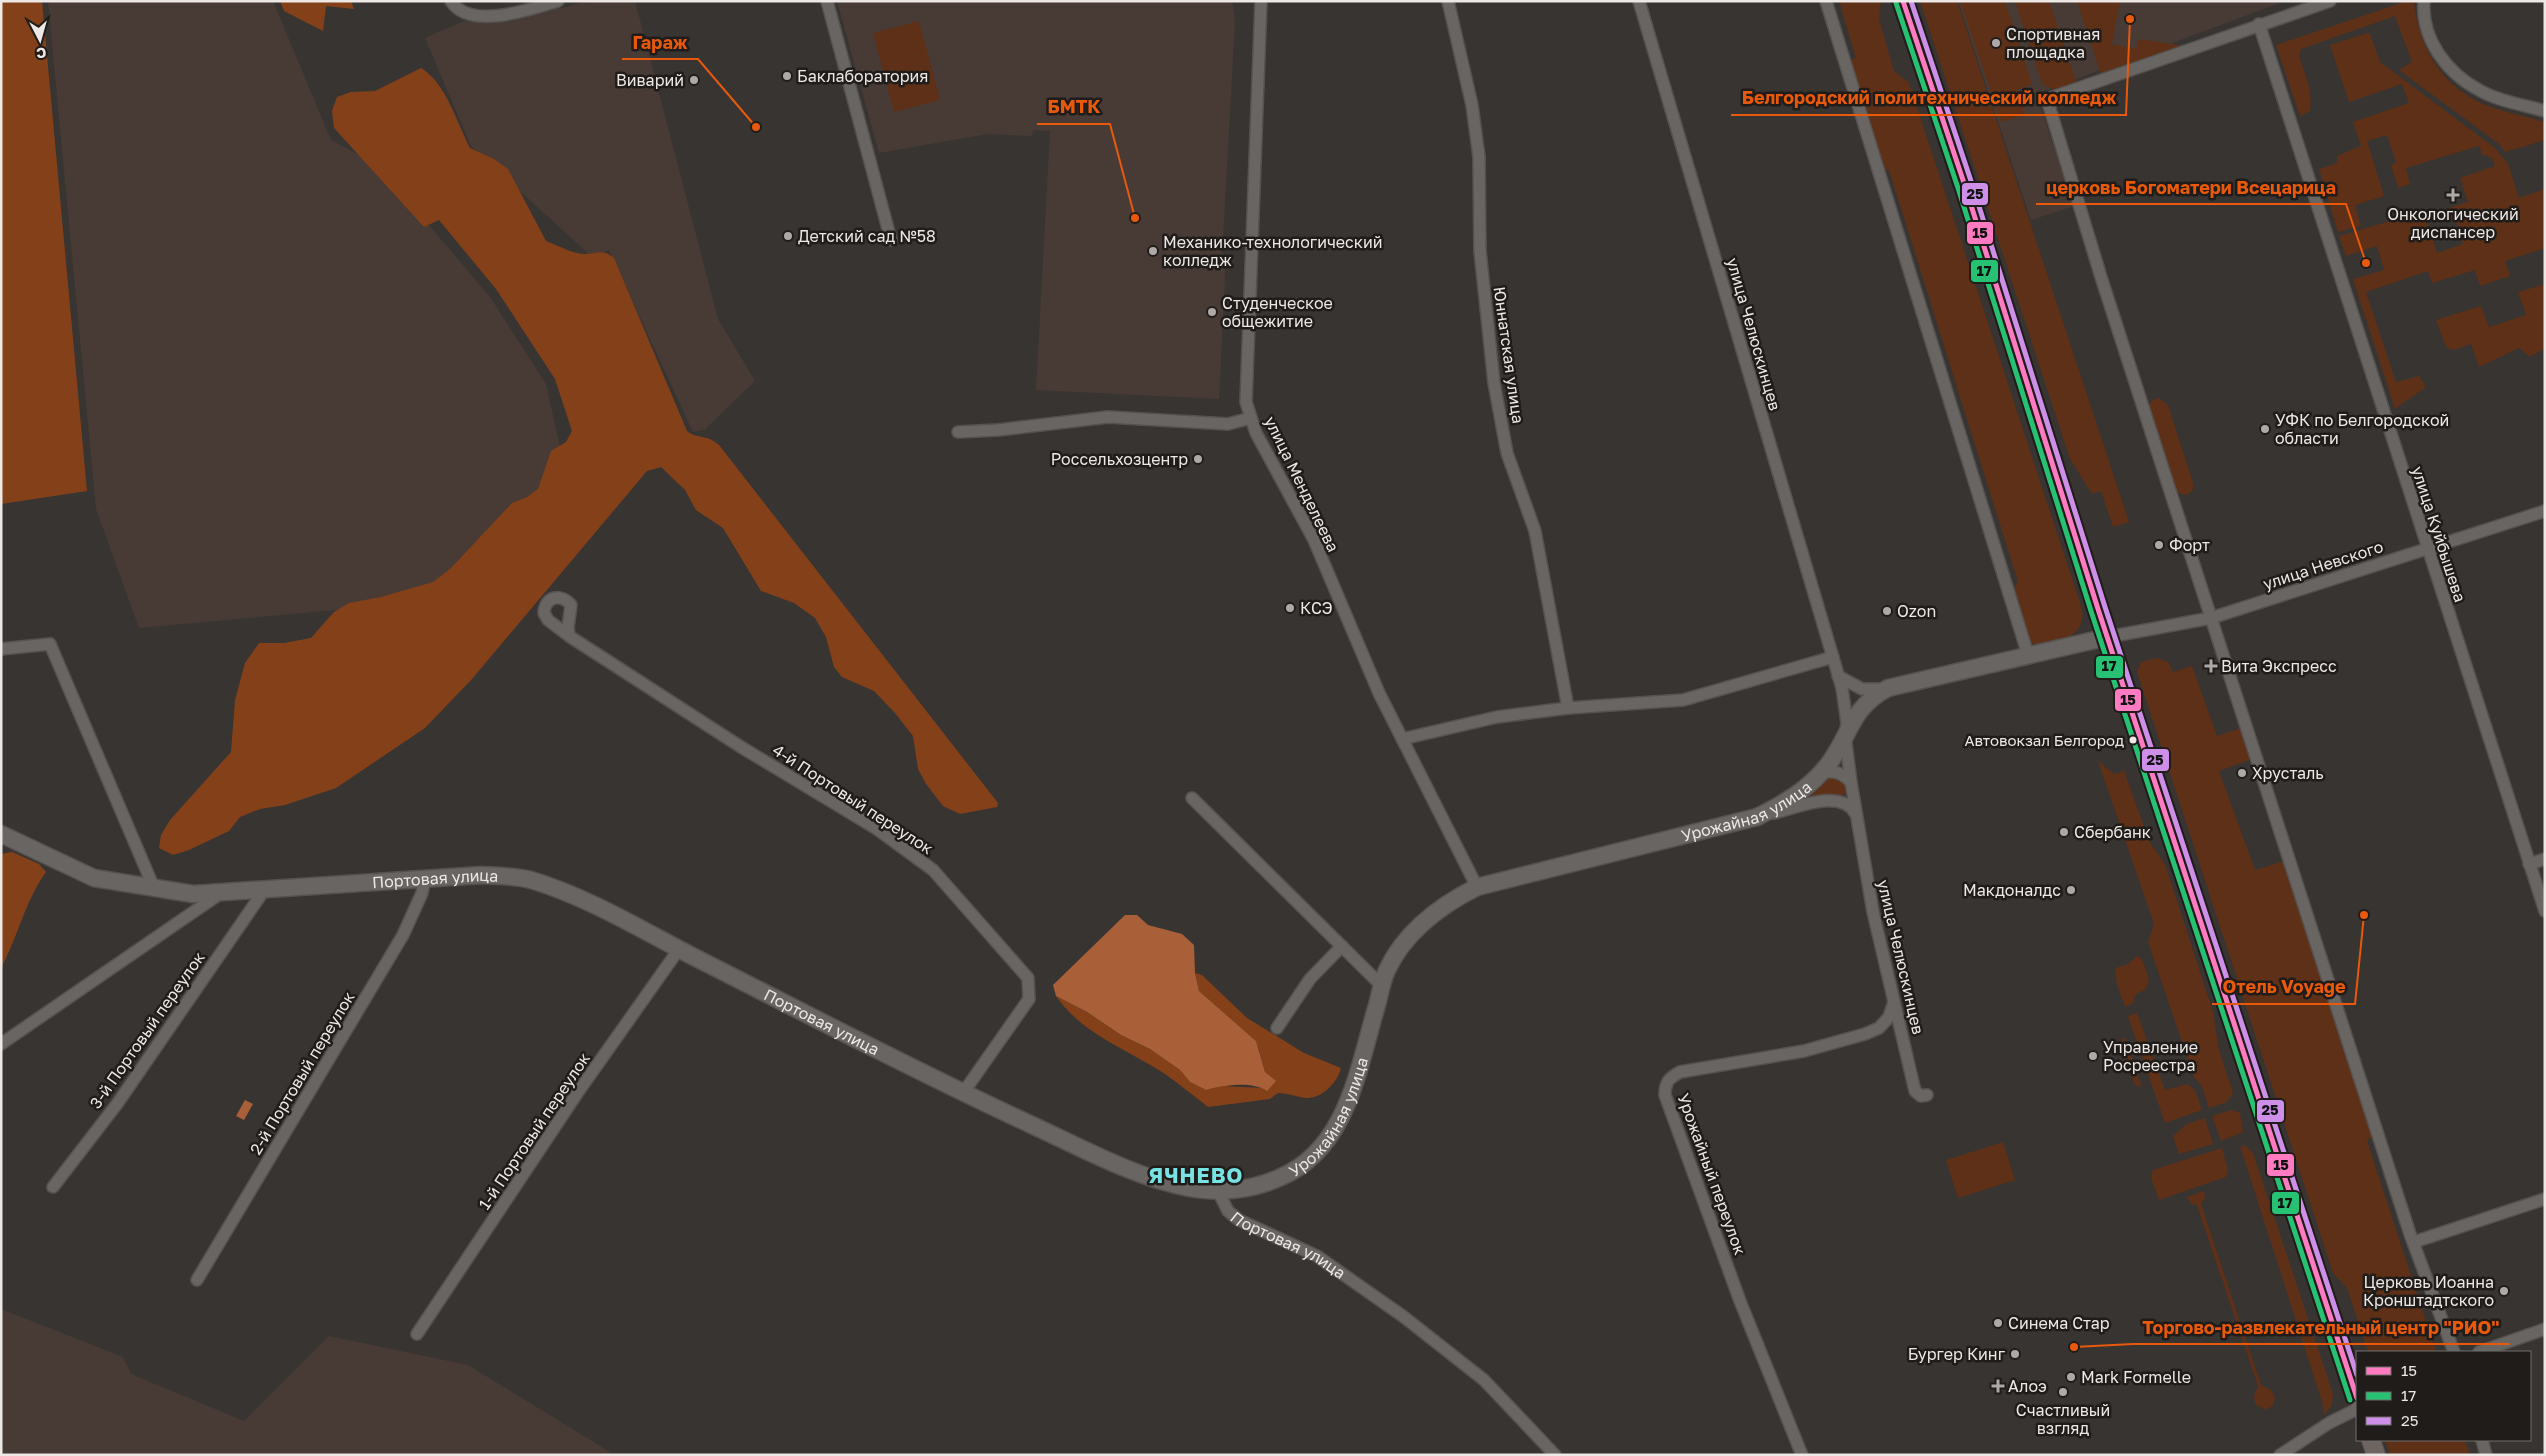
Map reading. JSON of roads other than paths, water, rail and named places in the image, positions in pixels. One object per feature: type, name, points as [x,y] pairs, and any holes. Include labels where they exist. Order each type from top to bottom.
[{"type":"main road","points":[[1903,1],[1965,186],[2108,637],[2356,1395]]},
{"type":"main road","points":[[2371,1441],[2376,1455]]},
{"type":"street","points":[[451,1],[463,12],[482,17],[558,1]]},
{"type":"street","points":[[826,1],[891,240]]},
{"type":"street","name":"улица Менделеева","points":[[1261,1],[1246,402],[1269,459],[1314,540],[1375,684],[1477,887]]},
{"type":"street","name":"Юннатская улица","points":[[1448,1],[1472,105],[1478,157],[1480,252],[1494,383],[1507,453],[1537,540],[1568,708]]},
{"type":"street","name":"улица Челюскинцев","points":[[1639,1],[1842,688],[1847,723],[1845,736],[1851,782],[1873,912],[1915,1091],[1921,1096],[1928,1096]]},
{"type":"street","points":[[1826,1],[2028,656]]},
{"type":"street","points":[[2330,1],[2047,99],[2101,277],[2211,618],[2414,1242],[2454,1351]]},
{"type":"street","points":[[2424,1],[2423,11],[2430,42],[2450,70],[2480,91],[2545,111]]},
{"type":"street","name":"улица Куйбышева","points":[[2259,24],[2545,911]]},
{"type":"street","points":[[958,432],[1007,429],[1108,417],[1228,424],[1251,418]]},
{"type":"street","name":"улица Невского","points":[[2108,637],[2211,618],[2545,511]]},
{"type":"street","name":"4-й Портовый переулок","points":[[570,636],[741,747],[877,830],[933,870],[1028,978],[1030,998],[963,1094]]},
{"type":"street","name":"Урожайная улица","points":[[1218,1191],[1259,1184],[1286,1175],[1315,1155],[1334,1132],[1348,1103],[1387,971],[1396,955],[1420,926],[1448,903],[1477,887],[1757,817],[1795,796],[1821,772],[1845,736],[1858,711],[1888,688],[2108,637]]},
{"type":"street","points":[[1,649],[50,644],[154,888]]},
{"type":"street","points":[[1402,739],[1497,717],[1568,708],[1683,700],[1833,656]]},
{"type":"street","points":[[1838,676],[1862,689],[1888,688]]},
{"type":"street","points":[[1842,688],[1853,701],[1866,703]]},
{"type":"street","points":[[1821,772],[1834,771],[1844,774],[1851,782]]},
{"type":"street","points":[[1192,798],[1382,986]]},
{"type":"street","points":[[1757,817],[1834,799],[1848,803],[1856,815]]},
{"type":"street","name":"Портовая улица","points":[[1,834],[94,878],[192,894],[482,875],[529,880],[600,909],[963,1094],[1126,1168],[1182,1186],[1218,1191],[1228,1211],[1239,1220],[1317,1256],[1411,1323],[1484,1380],[1555,1455]]},
{"type":"street","points":[[2529,864],[2545,859]]},
{"type":"street","name":"2-й Портовый переулок","points":[[197,1280],[403,935],[422,893],[425,878]]},
{"type":"street","name":"3-й Портовый переулок","points":[[53,1187],[117,1104],[265,889]]},
{"type":"street","points":[[1,1044],[222,892]]},
{"type":"street","points":[[1277,1028],[1310,979],[1342,946]]},
{"type":"street","name":"1-й Портовый переулок","points":[[417,1334],[578,1092],[679,949]]},
{"type":"street","name":"Урожайный переулок","points":[[1802,1455],[1740,1301],[1666,1095],[1665,1085],[1670,1077],[1680,1072],[1804,1051],[1865,1034],[1879,1028],[1889,1017],[1894,1002]]},
{"type":"street","points":[[2414,1242],[2545,1199]]},
{"type":"street","points":[[2482,1351],[2545,1329]]},
{"type":"street","points":[[2280,1455],[2328,1423],[2356,1409]]},
{"type":"street","points":[[2482,1441],[2486,1455]]},
{"type":"place","name":"Белгородский политехнический колледж","points":[[2130,19]]},
{"type":"place","name":"Спортивная площадка","points":[[1996,43]]},
{"type":"place","name":"Баклаборатория","points":[[787,76]]},
{"type":"place","name":"Виварий","points":[[694,80]]},
{"type":"place","name":"Гараж","points":[[756,127]]},
{"type":"place","name":"Онкологический диспансер","points":[[2453,195]]},
{"type":"place","name":"БМТК","points":[[1135,218]]},
{"type":"place","name":"Детский сад №58","points":[[788,236]]},
{"type":"place","name":"Механико-технологический колледж","points":[[1153,251]]},
{"type":"place","name":"церковь Богоматери Всецарица","points":[[2366,263]]},
{"type":"place","name":"Студенческое общежитие","points":[[1212,312]]},
{"type":"place","name":"УФК по Белгородской области","points":[[2265,429]]},
{"type":"place","name":"Россельхозцентр","points":[[1198,459]]},
{"type":"place","name":"Форт","points":[[2159,545]]},
{"type":"place","name":"КСЭ","points":[[1290,608]]},
{"type":"place","name":"Ozon","points":[[1887,611]]},
{"type":"place","name":"Вита Экспресс","points":[[2211,666]]},
{"type":"place","name":"Автовокзал Белгород","points":[[2133,740]]},
{"type":"place","name":"Хрусталь","points":[[2242,773]]},
{"type":"place","name":"Сбербанк","points":[[2064,832]]},
{"type":"place","name":"Макдоналдс","points":[[2071,890]]},
{"type":"place","name":"Отель Voyage","points":[[2364,915]]},
{"type":"place","name":"Управление Росреестра","points":[[2093,1056]]},
{"type":"place","name":"Церковь Иоанна Кронштадтского","points":[[2504,1291]]},
{"type":"place","name":"Синема Стар","points":[[1998,1323]]},
{"type":"place","name":"Торгово-развлекательный центр \"РИО\"","points":[[2074,1347]]},
{"type":"place","name":"Бургер Кинг","points":[[2015,1354]]},
{"type":"place","name":"Mark Formelle","points":[[2071,1377]]},
{"type":"place","name":"Алоэ","points":[[1998,1386]]},
{"type":"place","name":"Счастливый взгляд","points":[[2063,1392]]},
{"type":"district","name":"ЯЧНЕВО","points":[[1196,1175]]}]
